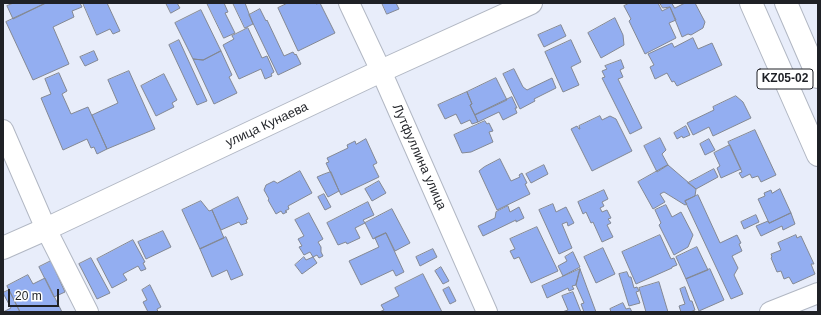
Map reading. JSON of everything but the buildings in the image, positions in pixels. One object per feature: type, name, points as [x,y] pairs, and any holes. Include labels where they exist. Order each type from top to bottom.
[{"type":"main road","name":"улица Кунаева","points":[[3,248],[531,3]]},
{"type":"main road","name":"KZ05-02","points":[[751,3],[818,155]]},
{"type":"main road","name":"KZ05-02","points":[[786,3],[818,77]]},
{"type":"street","name":"Лутфуллина улица","points":[[349,3],[487,312]]},
{"type":"street","points":[[3,130],[46,229],[88,312]]},
{"type":"street","points":[[770,312],[818,292]]}]
